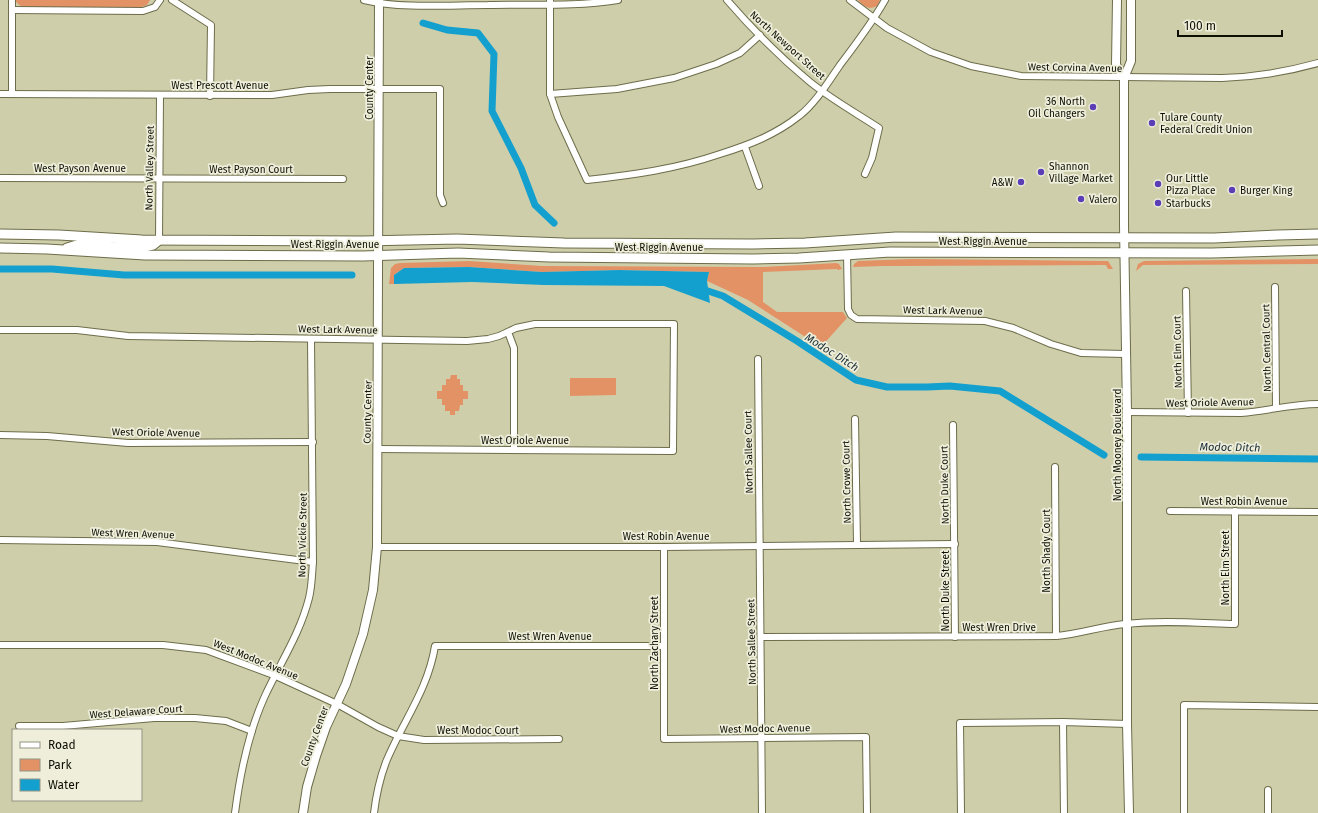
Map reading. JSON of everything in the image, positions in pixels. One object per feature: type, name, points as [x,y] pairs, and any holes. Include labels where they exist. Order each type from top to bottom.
[{"type":"main road","name":"West Riggin Avenue","points":[[0,234],[51,234],[119,240],[473,239],[564,243],[767,244],[896,237],[1214,238],[1318,234]]},
{"type":"main road","points":[[61,250],[80,244],[115,247],[147,247],[159,240]]},
{"type":"main road","name":"West Riggin Avenue","points":[[0,248],[137,255],[379,255],[458,253],[556,257],[765,258],[897,252],[1212,253],[1318,250]]},
{"type":"street","points":[[12,0],[12,94]]},
{"type":"street","points":[[12,10],[143,11],[155,7],[160,0]]},
{"type":"street","points":[[172,0],[211,25],[210,96]]},
{"type":"street","points":[[364,0],[445,5],[550,2],[572,5],[618,0]]},
{"type":"street","name":"North Newport Street","points":[[727,0],[760,35],[811,82],[879,128],[872,158],[865,174]]},
{"type":"street","name":"West Corvina Avenue","points":[[850,0],[886,28],[931,52],[971,66],[1021,76],[1124,78],[1251,77],[1318,63]]},
{"type":"street","points":[[550,2],[550,94],[558,117],[587,180],[642,174],[697,162],[745,147],[782,128],[800,115],[822,90],[874,18],[885,0]]},
{"type":"street","name":"North Mooney Boulevard","points":[[1117,0],[1116,65],[1124,78]]},
{"type":"street","name":"North Mooney Boulevard","points":[[1129,813],[1127,724],[1127,412],[1124,252],[1124,78],[1131,61],[1131,0]]},
{"type":"street","name":"County Center","points":[[304,813],[307,787],[316,756],[326,727],[346,684],[363,634],[373,590],[377,547],[376,449],[379,255],[379,1]]},
{"type":"street","points":[[550,94],[617,89],[674,78],[716,64],[740,53],[760,35]]},
{"type":"street","name":"West Prescott Avenue","points":[[0,94],[210,96],[272,95],[308,90],[330,89],[440,89],[440,195],[443,203]]},
{"type":"street","name":"North Valley Street","points":[[159,240],[160,96]]},
{"type":"street","points":[[745,147],[759,186]]},
{"type":"street","name":"West Payson Avenue","points":[[0,178],[159,179]]},
{"type":"street","name":"West Payson Court","points":[[159,179],[343,179]]},
{"type":"street","name":"West Lark Avenue","points":[[847,254],[848,309],[851,315],[857,319],[985,321],[1013,328],[1051,344],[1081,353],[1125,354]]},
{"type":"street","name":"North Central Court","points":[[1275,287],[1276,408]]},
{"type":"street","name":"North Elm Court","points":[[1186,291],[1188,413]]},
{"type":"street","name":"West Lark Avenue","points":[[0,330],[77,330],[128,336],[478,340],[488,339],[516,328],[535,324],[674,324],[674,451]]},
{"type":"street","points":[[508,332],[514,348],[514,450]]},
{"type":"street","name":"North Vickie Street","points":[[235,813],[238,788],[252,731],[264,698],[296,635],[309,597],[313,562],[311,339]]},
{"type":"street","name":"North Sallee Court","points":[[758,358],[759,546]]},
{"type":"street","name":"West Oriole Avenue","points":[[1127,412],[1241,413],[1299,405],[1318,404]]},
{"type":"street","name":"North Crowe Court","points":[[855,419],[857,544]]},
{"type":"street","name":"North Duke Court","points":[[953,425],[955,544]]},
{"type":"street","name":"West Oriole Avenue","points":[[0,435],[46,436],[128,443],[312,442]]},
{"type":"street","name":"West Oriole Avenue","points":[[376,449],[674,451]]},
{"type":"street","name":"North Shady Court","points":[[1055,467],[1056,636]]},
{"type":"street","name":"West Robin Avenue","points":[[1170,511],[1318,512]]},
{"type":"street","name":"North Elm Street","points":[[1235,511],[1235,624]]},
{"type":"street","name":"West Wren Avenue","points":[[0,540],[157,542],[313,562]]},
{"type":"street","name":"West Robin Avenue","points":[[377,547],[664,547],[955,544]]},
{"type":"street","name":"North Duke Street","points":[[955,544],[955,637]]},
{"type":"street","name":"North Sallee Street","points":[[759,546],[762,738]]},
{"type":"street","name":"North Zachary Street","points":[[664,547],[664,739]]},
{"type":"street","name":"West Wren Drive","points":[[761,637],[1056,636],[1082,633],[1102,627],[1127,623],[1235,624]]},
{"type":"street","name":"West Modoc Avenue","points":[[0,645],[170,646],[206,650],[276,676],[337,704],[378,727],[398,736]]},
{"type":"street","name":"West Wren Avenue","points":[[398,736],[419,697],[433,657],[435,646],[664,646]]},
{"type":"street","points":[[1184,813],[1184,705],[1318,707]]},
{"type":"street","name":"West Delaware Court","points":[[19,726],[63,726],[154,718],[195,718],[226,721],[252,731]]},
{"type":"street","points":[[961,813],[960,723],[1062,722],[1127,724]]},
{"type":"street","points":[[1062,722],[1064,813]]},
{"type":"street","points":[[374,813],[376,798],[385,763],[398,736]]},
{"type":"street","name":"West Modoc Court","points":[[398,736],[424,740],[559,739]]},
{"type":"street","name":"West Modoc Avenue","points":[[664,739],[866,737],[867,813]]},
{"type":"street","points":[[762,738],[762,813]]},
{"type":"street","points":[[1268,790],[1268,813]]},
{"type":"green space","points":[[15,0],[150,0],[147,5],[141,7],[26,7],[18,4]]},
{"type":"green space","points":[[858,0],[880,0],[877,6],[869,8]]},
{"type":"green space","points":[[912,259],[1108,261],[1113,269],[1108,269],[1106,265],[853,267],[858,261]]},
{"type":"green space","points":[[1318,259],[1318,264],[1143,265],[1136,271],[1138,264],[1144,261]]},
{"type":"green space","points":[[469,261],[542,266],[764,267],[836,263],[839,264],[842,269],[763,272],[763,302],[777,312],[843,312],[847,318],[821,347],[748,300],[707,281],[709,272],[619,270],[542,272],[469,267],[404,268],[394,275],[394,284],[389,284],[391,268],[395,264]]},
{"type":"green space","points":[[451,375],[457,375],[457,379],[460,379],[460,385],[463,385],[463,391],[468,391],[468,399],[463,399],[463,405],[460,405],[459,411],[455,411],[455,415],[450,415],[450,411],[445,411],[445,405],[442,405],[442,399],[437,399],[437,391],[442,391],[442,385],[446,385],[446,379],[450,379]]},
{"type":"green space","points":[[570,378],[616,378],[616,395],[570,396]]},
{"type":"water","points":[[469,267],[542,272],[619,270],[709,272],[707,281],[710,303],[664,286],[543,285],[472,282],[394,284],[394,275],[404,268]]},
{"type":"waterway","points":[[423,23],[447,30],[478,33],[494,54],[492,111],[521,168],[535,205],[554,223]]},
{"type":"waterway","points":[[0,269],[52,269],[124,275],[352,275]]},
{"type":"waterway","name":"Modoc Ditch","points":[[699,288],[723,296],[797,341],[856,380],[887,387],[950,386],[1000,391],[1104,455]]},
{"type":"waterway","name":"Modoc Ditch","points":[[1141,457],[1318,459]]},
{"type":"place","name":"36 North Oil Changers","points":[[1093,107]]},
{"type":"place","name":"Tulare County Federal Credit Union","points":[[1152,123]]},
{"type":"place","name":"Shannon Village Market","points":[[1041,172]]},
{"type":"place","name":"A&W","points":[[1021,182]]},
{"type":"place","name":"Our Little Pizza Place","points":[[1158,184]]},
{"type":"place","name":"Burger King","points":[[1232,190]]},
{"type":"place","name":"Valero","points":[[1081,199]]},
{"type":"place","name":"Starbucks","points":[[1158,203]]}]
